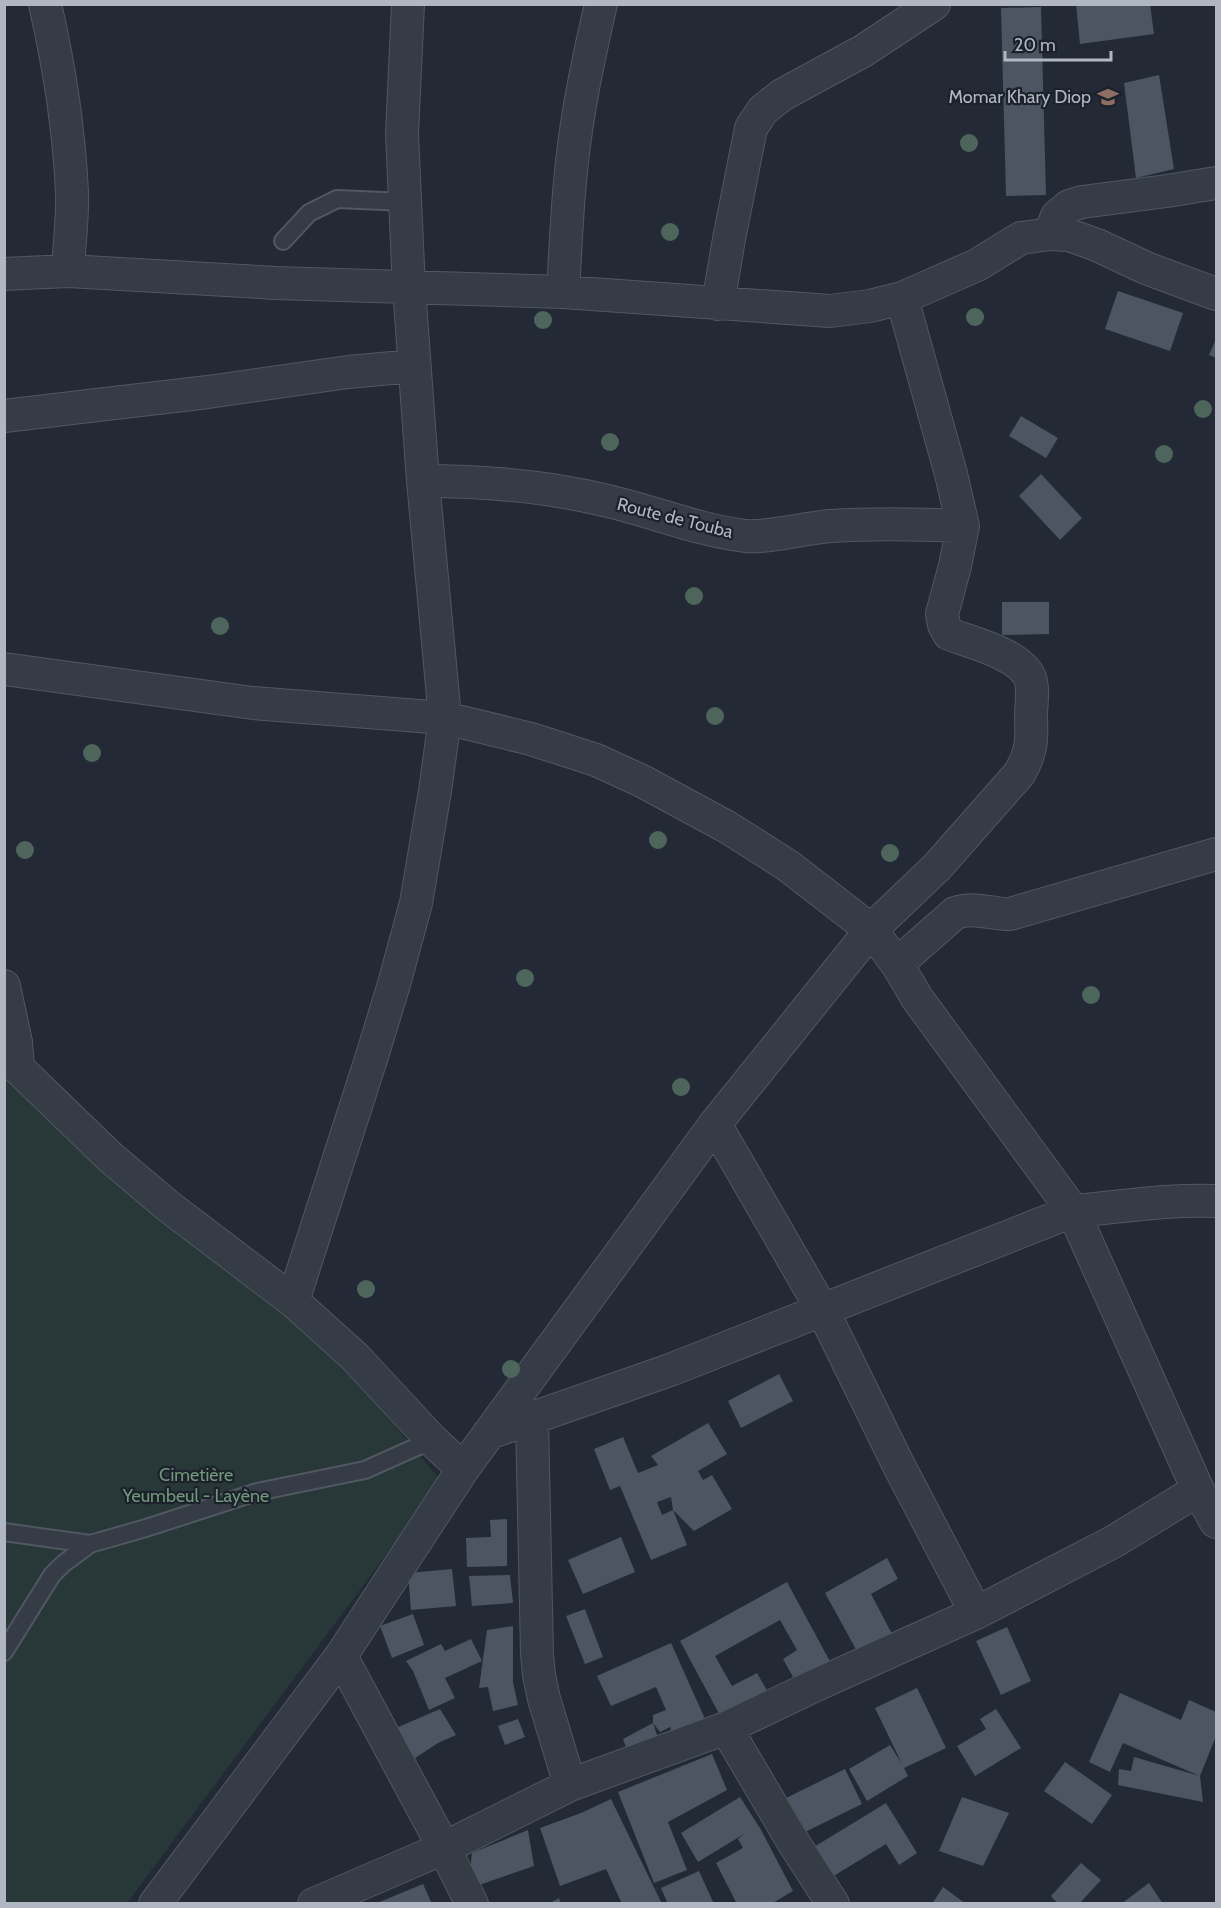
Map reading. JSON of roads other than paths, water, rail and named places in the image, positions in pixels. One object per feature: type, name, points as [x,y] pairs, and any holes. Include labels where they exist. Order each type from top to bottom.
[{"type":"street","points":[[45,4],[67,134],[72,195],[68,271]]},
{"type":"street","points":[[293,1301],[378,1035],[416,903],[445,718],[414,366],[402,134],[408,4]]},
{"type":"street","points":[[563,292],[568,206],[576,134],[586,69],[601,4]]},
{"type":"street","points":[[718,304],[751,128],[763,110],[782,95],[863,51],[934,4]]},
{"type":"street","points":[[1050,234],[1057,216],[1069,206],[1082,202],[1216,183]]},
{"type":"street","points":[[4,274],[68,271],[276,283],[563,292],[830,311],[870,306],[902,298],[976,265],[1021,238],[1050,234],[1069,235],[1097,245],[1146,268],[1216,294]]},
{"type":"street","points":[[155,1904],[341,1656],[463,1469],[715,1124],[871,930],[937,867],[1018,774],[1027,760],[1032,743],[1030,678],[1012,659],[949,634],[944,625],[942,615],[963,526],[951,474],[902,298]]},
{"type":"street","points":[[4,416],[208,392],[348,372],[414,366]]},
{"type":"street","name":"Route de Touba","points":[[423,481],[474,481],[531,486],[608,501],[686,524],[747,536],[828,526],[879,524],[963,526]]},
{"type":"street","points":[[4,669],[253,703],[445,718],[531,739],[596,760],[642,782],[727,827],[787,865],[871,930],[897,964],[917,998],[1073,1211],[1198,1490],[1216,1522]]},
{"type":"street","points":[[897,964],[955,913],[966,909],[994,914],[1010,914],[1216,854]]},
{"type":"street","points":[[4,986],[16,1042],[11,1064],[110,1157],[168,1206],[293,1301],[355,1357],[432,1440],[463,1469]]},
{"type":"street","points":[[715,1124],[823,1311],[898,1464],[976,1613]]},
{"type":"street","points":[[489,1433],[670,1370],[1073,1211],[1171,1201],[1216,1201]]},
{"type":"street","points":[[532,1419],[539,1675],[570,1785]]},
{"type":"street","points":[[314,1904],[444,1848],[570,1785],[726,1728],[976,1613],[1113,1542],[1198,1490]]},
{"type":"street","points":[[341,1656],[472,1904]]},
{"type":"street","points":[[726,1728],[795,1845],[833,1904]]},
{"type":"lane","points":[[283,241],[309,213],[337,200],[406,202]]},
{"type":"lane","points":[[4,1652],[52,1575],[90,1544],[257,1492],[365,1470],[432,1440]]},
{"type":"lane","points":[[4,1532],[90,1544]]},
{"type":"place","name":"Momar Khary Diop","points":[[1108,97]]},
{"type":"park label","name":"Cimetière Yeumbeul - Layène","points":[[196,1485]]}]
